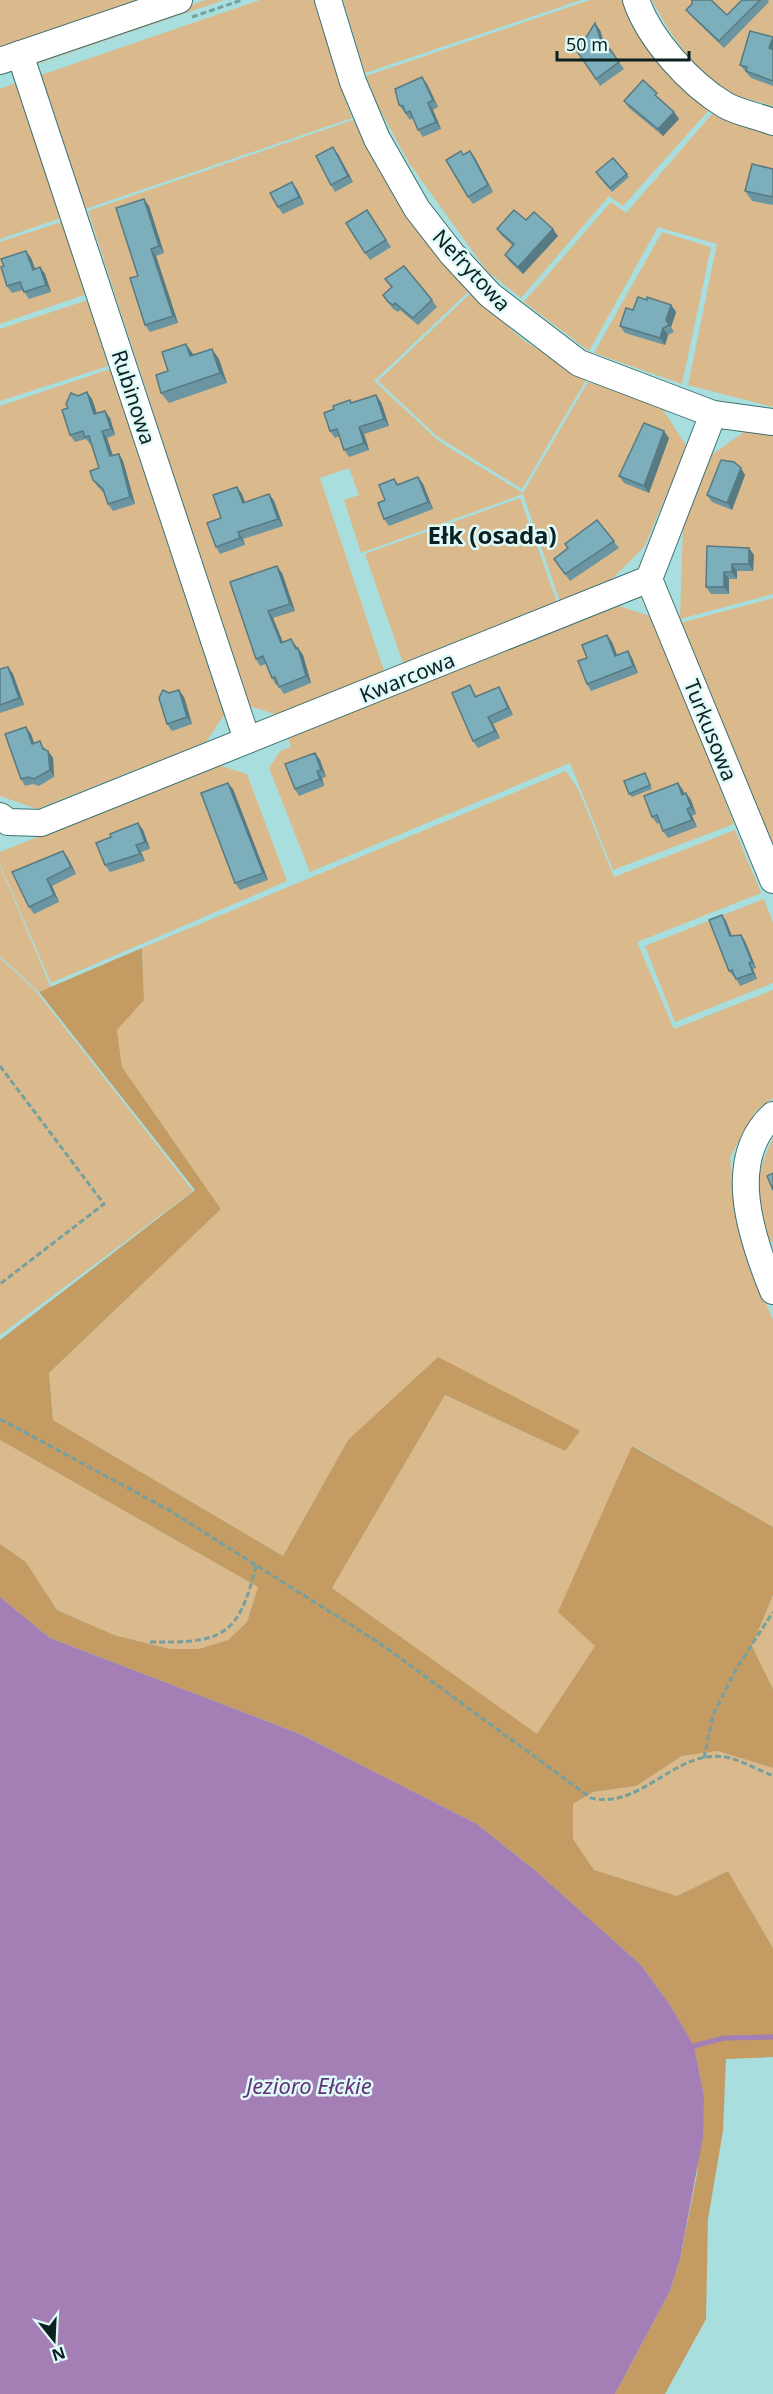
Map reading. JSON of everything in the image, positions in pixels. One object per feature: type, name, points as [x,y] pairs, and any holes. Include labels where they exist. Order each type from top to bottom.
[{"type":"street","points":[[10,57],[179,0]]},
{"type":"street","name":"Nefrytowa","points":[[328,0],[353,82],[377,139],[417,209],[452,254],[490,295],[579,363],[713,414],[773,422]]},
{"type":"street","points":[[636,0],[640,12],[671,57],[699,87],[727,106],[773,122]]},
{"type":"street","name":"Rubinowa","points":[[10,57],[247,740]]},
{"type":"street","points":[[649,579],[713,414]]},
{"type":"street","name":"Kwarcowa","points":[[0,816],[8,822],[40,823],[649,579]]},
{"type":"street","name":"Turkusowa","points":[[649,579],[773,880]]},
{"type":"street","points":[[773,1115],[749,1150],[745,1193],[760,1260],[773,1291]]},
{"type":"path","points":[[0,1065],[104,1204],[0,1284]]},
{"type":"path","points":[[0,1419],[167,1509],[381,1644],[591,1798],[607,1802],[638,1792],[688,1761],[705,1758],[728,1758],[773,1776]]},
{"type":"path","points":[[150,1642],[194,1642],[219,1635],[232,1627],[249,1597],[256,1565]]},
{"type":"path","points":[[705,1758],[713,1715],[736,1669],[773,1612]]},
{"type":"shaded area","points":[[0,0],[152,0],[0,52]]},
{"type":"shaded area","points":[[206,0],[224,0],[37,64],[45,54]]},
{"type":"shaded area","points":[[260,0],[315,0],[340,86],[352,118],[85,209],[41,75]]},
{"type":"shaded area","points":[[343,0],[581,0],[365,73]]},
{"type":"shaded area","points":[[590,0],[622,0],[638,32],[659,60],[709,110],[623,206],[609,196],[521,298],[487,271],[409,163],[380,110],[366,76]]},
{"type":"shaded area","points":[[652,0],[773,0],[773,106],[733,94],[708,77],[676,40]]},
{"type":"shaded area","points":[[15,83],[61,218],[0,239],[0,89]]},
{"type":"shaded area","points":[[713,113],[773,136],[773,407],[688,385],[717,244],[658,227],[589,351],[524,302],[611,202],[626,213]]},
{"type":"shaded area","points":[[353,120],[387,181],[423,238],[469,291],[374,381],[440,442],[523,493],[588,382],[660,405],[687,447],[644,547],[609,582],[560,602],[523,494],[361,553],[344,500],[359,495],[349,468],[320,478],[385,674],[281,716],[249,706],[88,211]]},
{"type":"shaded area","points":[[64,221],[87,294],[0,324],[0,242]]},
{"type":"shaded area","points":[[662,232],[711,247],[682,384],[594,353]]},
{"type":"shaded area","points":[[471,293],[523,340],[586,380],[522,489],[438,437],[378,381]]},
{"type":"shaded area","points":[[88,300],[108,366],[0,401],[0,329]]},
{"type":"shaded area","points":[[110,369],[224,715],[206,742],[37,809],[0,796],[0,406]]},
{"type":"shaded area","points":[[747,430],[773,432],[773,594],[680,619],[683,527],[710,456]]},
{"type":"shaded area","points":[[520,498],[558,605],[404,666],[365,554]]},
{"type":"shaded area","points":[[773,598],[773,855],[680,623]]},
{"type":"shaded area","points":[[619,606],[653,617],[734,824],[613,870],[570,763],[310,872],[269,768],[280,751],[291,747],[288,738]]},
{"type":"shaded area","points":[[218,765],[247,774],[287,881],[51,983],[0,864],[0,852]]},
{"type":"shaded area","points":[[566,771],[579,791],[614,877],[735,830],[761,893],[637,942],[674,1029],[773,990],[773,1098],[755,1112],[730,1157],[733,1198],[748,1262],[773,1320],[773,1527],[633,1446],[595,1646],[537,1735],[332,1588],[445,1395],[565,1451],[438,1358],[348,1440],[283,1556],[53,1420],[49,1373],[221,1209],[122,1067],[117,1029],[144,1000],[142,948]]},
{"type":"shaded area","points":[[0,866],[51,988],[39,992],[0,956]]},
{"type":"shaded area","points":[[764,899],[773,923],[773,983],[675,1022],[645,946]]},
{"type":"shaded area","points":[[142,948],[144,1000],[117,1030],[122,1067],[221,1209],[49,1373],[53,1420],[283,1556],[348,1440],[438,1357],[580,1431],[565,1451],[445,1395],[332,1588],[537,1734],[595,1646],[558,1612],[632,1446],[773,1527],[773,1595],[752,1646],[773,1689],[773,1768],[718,1751],[682,1756],[636,1786],[593,1792],[573,1804],[573,1839],[594,1870],[677,1896],[728,1871],[773,1948],[773,2057],[726,2059],[723,2131],[708,2219],[706,2319],[665,2394],[615,2394],[670,2291],[680,2259],[697,2174],[704,2096],[694,2047],[670,2005],[641,1965],[537,1872],[477,1824],[300,1734],[50,1638],[0,1597],[0,1544],[26,1562],[57,1610],[114,1635],[170,1649],[199,1649],[228,1640],[247,1622],[258,1587],[0,1440],[0,1340],[195,1190],[39,992]]},
{"type":"shaded area","points":[[0,958],[35,990],[193,1191],[0,1335]]},
{"type":"shaded area","points":[[773,1138],[773,1241],[769,1243],[758,1190],[761,1168]]},
{"type":"shaded area","points":[[0,1440],[258,1587],[247,1622],[228,1640],[200,1649],[170,1649],[114,1635],[57,1610],[26,1562],[0,1544]]},
{"type":"shaded area","points":[[773,1595],[773,1689],[752,1646]]},
{"type":"shaded area","points":[[718,1751],[773,1768],[773,1948],[728,1871],[677,1896],[594,1870],[573,1839],[573,1804],[593,1792],[636,1786],[682,1756]]},
{"type":"water","name":"Jezioro Ełckie","points":[[0,1597],[50,1638],[300,1734],[477,1824],[537,1872],[641,1965],[670,2005],[694,2046],[704,2096],[703,2137],[680,2259],[670,2291],[615,2394],[0,2394]]},
{"type":"building","points":[[692,0],[711,0],[727,15],[742,0],[760,0],[719,41],[686,10],[692,4]]},
{"type":"building","points":[[595,23],[605,53],[610,49],[619,62],[596,79],[574,47],[585,39]]},
{"type":"building","points":[[750,31],[773,37],[769,48],[773,50],[773,81],[746,71],[747,67],[740,65]]},
{"type":"building","points":[[422,77],[433,100],[428,103],[436,122],[418,130],[410,111],[406,113],[403,106],[399,105],[395,89]]},
{"type":"building","points":[[643,80],[657,93],[655,95],[674,112],[658,129],[624,101]]},
{"type":"building","points":[[333,147],[348,176],[331,185],[316,156]]},
{"type":"building","points":[[461,151],[463,155],[470,151],[488,185],[468,197],[446,160]]},
{"type":"building","points":[[613,158],[627,174],[610,188],[596,172]]},
{"type":"building","points":[[752,164],[773,169],[773,197],[745,191]]},
{"type":"building","points":[[292,182],[299,197],[278,207],[270,193]]},
{"type":"building","points":[[144,199],[159,246],[151,249],[173,316],[145,325],[130,278],[138,276],[116,208]]},
{"type":"building","points":[[367,210],[386,240],[365,253],[346,223]]},
{"type":"building","points":[[514,210],[526,220],[534,212],[553,229],[518,267],[505,255],[514,244],[497,229]]},
{"type":"building","points":[[26,251],[33,270],[40,267],[46,285],[24,292],[20,282],[7,286],[1,259]]},
{"type":"building","points":[[404,266],[432,300],[413,318],[395,303],[393,305],[388,302],[383,295],[392,287],[385,279]]},
{"type":"building","points":[[638,297],[647,300],[647,297],[671,305],[666,320],[669,325],[663,328],[660,338],[620,326],[626,308],[633,310]]},
{"type":"building","points":[[186,344],[190,356],[212,349],[220,373],[161,393],[156,375],[168,371],[162,352]]},
{"type":"building","points":[[87,392],[94,414],[105,411],[111,429],[102,431],[110,456],[119,454],[130,497],[108,504],[103,489],[93,480],[90,471],[99,468],[89,436],[85,437],[83,431],[70,435],[62,410],[68,408],[66,404],[71,393],[78,396]]},
{"type":"building","points":[[376,395],[384,419],[359,427],[364,443],[344,450],[337,429],[330,431],[324,413],[334,409],[333,406],[350,400],[351,403]]},
{"type":"building","points":[[644,423],[664,431],[644,486],[619,476]]},
{"type":"building","points":[[721,460],[734,462],[741,468],[727,503],[707,495]]},
{"type":"building","points":[[418,477],[428,502],[384,519],[378,503],[385,500],[379,485],[394,479],[397,485]]},
{"type":"building","points":[[237,487],[243,503],[269,494],[278,519],[238,532],[240,538],[216,547],[207,523],[221,518],[213,495]]},
{"type":"building","points":[[597,520],[614,541],[565,574],[554,559],[568,548],[565,544]]},
{"type":"building","points":[[707,546],[749,548],[749,564],[732,564],[732,572],[724,572],[724,587],[706,587]]},
{"type":"building","points":[[277,566],[290,604],[268,611],[281,643],[291,639],[296,649],[298,648],[306,676],[279,687],[275,677],[272,678],[263,656],[256,659],[230,582]]},
{"type":"building","points":[[607,635],[615,656],[628,651],[633,666],[587,684],[578,661],[587,658],[582,645]]},
{"type":"building","points":[[8,667],[19,698],[0,705],[0,669]]},
{"type":"building","points":[[470,685],[475,697],[499,687],[508,708],[488,717],[495,731],[473,741],[452,693]]},
{"type":"building","points":[[163,690],[169,693],[179,690],[187,717],[167,724],[159,698]]},
{"type":"building","points":[[26,727],[32,744],[40,741],[43,749],[48,751],[50,770],[34,779],[28,777],[21,779],[5,734]]},
{"type":"building","points":[[315,753],[321,770],[317,771],[320,779],[295,789],[285,764]]},
{"type":"building","points":[[645,773],[650,785],[629,794],[624,781]]},
{"type":"building","points":[[228,783],[263,873],[235,883],[201,793]]},
{"type":"building","points":[[678,783],[682,795],[686,793],[691,807],[687,809],[692,820],[663,831],[657,815],[652,817],[644,796]]},
{"type":"building","points":[[138,823],[145,842],[136,845],[140,854],[105,865],[96,843],[111,837],[110,834]]},
{"type":"building","points":[[63,851],[71,867],[47,879],[54,895],[29,907],[12,872]]},
{"type":"building","points":[[722,915],[730,936],[741,935],[752,962],[749,963],[753,973],[736,979],[732,970],[729,971],[709,920]]},
{"type":"building","points":[[773,1173],[773,1190],[767,1176]]},
{"type":"waterway","points":[[694,2046],[724,2038],[773,2037]]},
{"type":"district","name":"Ełk (osada)","points":[[492,534]]}]
